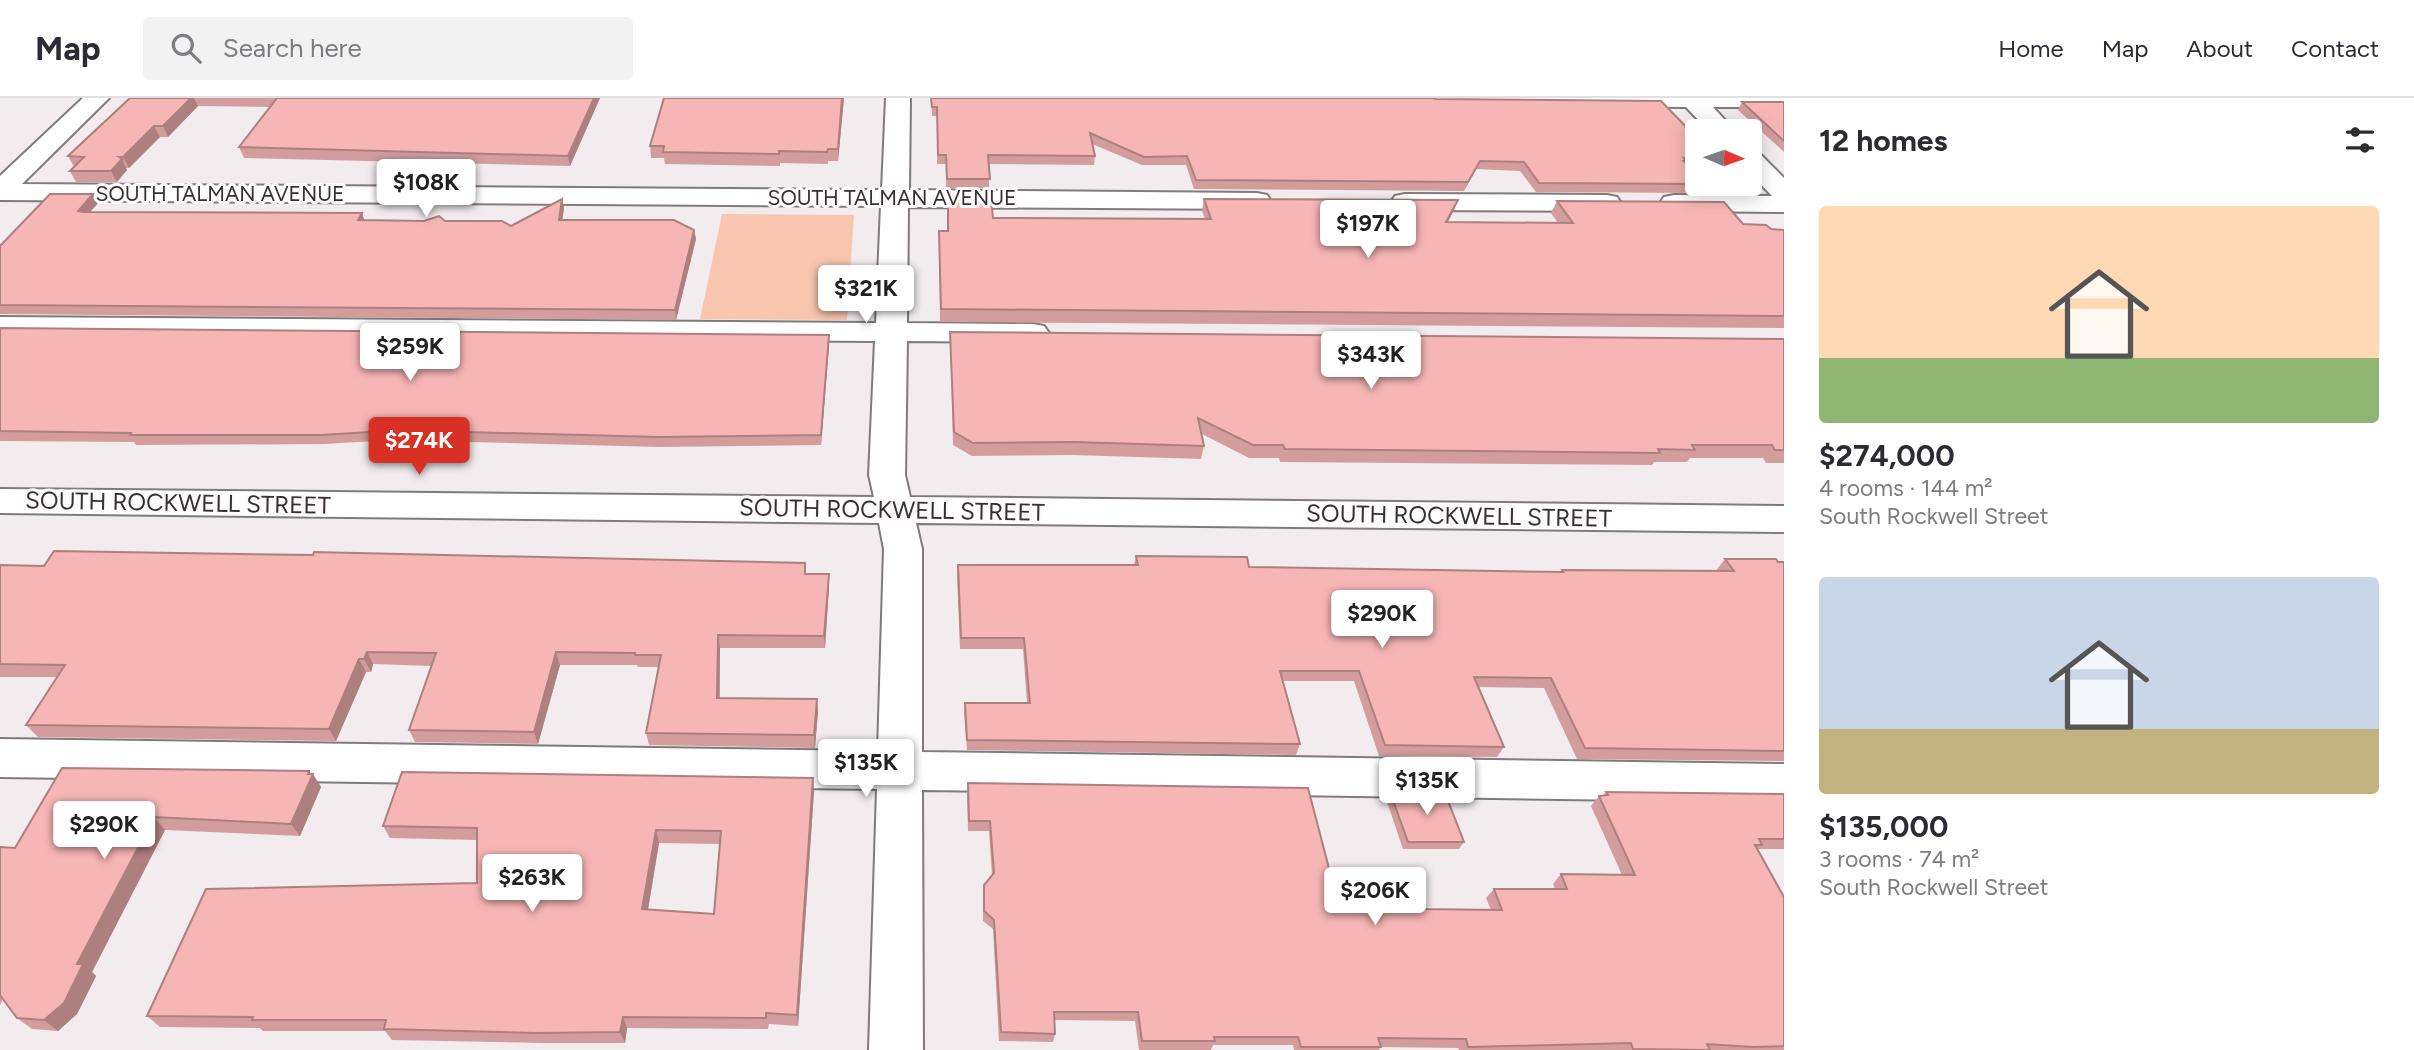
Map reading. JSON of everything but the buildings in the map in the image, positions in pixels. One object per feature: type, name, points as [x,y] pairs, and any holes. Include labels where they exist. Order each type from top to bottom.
[{"type":"street","points":[[0,192],[97,98]]},
{"type":"street","points":[[896,1050],[903,550],[887,475],[898,98]]},
{"type":"street","points":[[1433,98],[1784,100]]},
{"type":"street","points":[[1692,99],[1711,119]]},
{"type":"street","points":[[1762,170],[1784,193]]},
{"type":"street","name":"SOUTH TALMAN AVENUE","points":[[0,192],[1282,201]]},
{"type":"street","points":[[1379,201],[1784,204]]},
{"type":"street","points":[[0,326],[1060,333]]},
{"type":"street","name":"SOUTH ROCKWELL STREET","points":[[0,501],[1784,519]]},
{"type":"street","points":[[0,758],[1784,783]]},
{"type":"shaded area","points":[[722,214],[854,215],[847,320],[700,319]]}]
